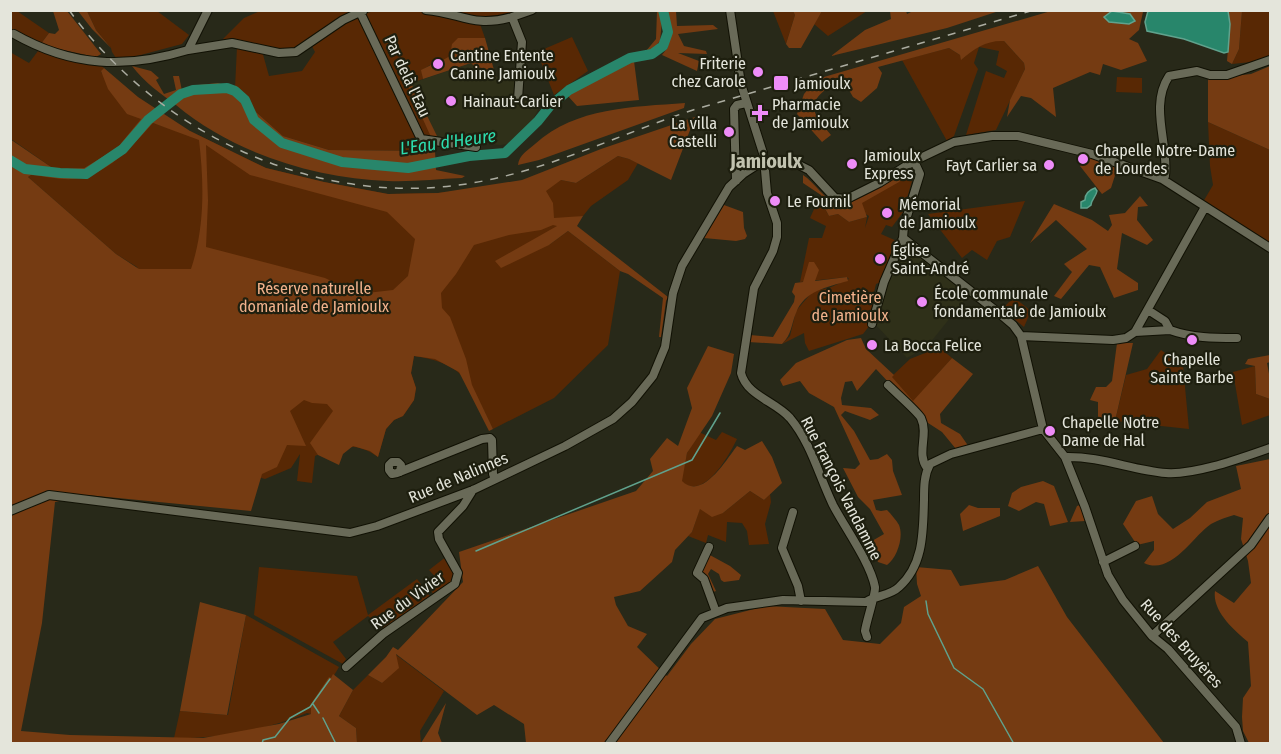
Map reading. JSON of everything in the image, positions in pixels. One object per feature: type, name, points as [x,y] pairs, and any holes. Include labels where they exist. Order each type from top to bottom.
[{"type":"street","points":[[188,50],[208,10]]},
{"type":"street","points":[[426,10],[472,21],[488,22],[532,10]]},
{"type":"street","points":[[730,10],[743,93],[763,153]]},
{"type":"street","points":[[14,34],[37,47],[97,62],[130,63],[232,43],[279,52],[296,52],[343,20],[362,11]]},
{"type":"street","name":"Par delà l'Eau","points":[[362,11],[421,139],[476,147]]},
{"type":"street","points":[[512,17],[522,42],[518,99]]},
{"type":"street","points":[[1162,179],[1165,176],[1167,160],[1162,136],[1161,99],[1162,87],[1169,76],[1197,71],[1210,75],[1227,75],[1270,60]]},
{"type":"street","points":[[736,181],[734,109],[737,105],[746,103]]},
{"type":"street","points":[[773,161],[799,165],[809,170],[835,198],[841,200],[879,183],[954,142],[992,136],[1018,136],[1092,154],[1162,179],[1270,248]]},
{"type":"street","points":[[763,153],[771,156],[773,161],[770,168],[761,168],[757,158],[763,153]]},
{"type":"street","points":[[872,324],[884,282],[903,238],[904,226],[920,174],[914,162]]},
{"type":"street","name":"Rue de Nalinnes","points":[[10,511],[50,495],[350,532],[377,526],[473,490],[565,446],[613,419],[632,402],[653,376],[665,347],[673,293],[682,266],[729,187],[743,174],[761,168]]},
{"type":"street","name":"Rue François Vandamme","points":[[761,168],[777,223],[777,237],[773,251],[754,288],[741,363],[743,382],[789,417],[798,429],[832,503],[865,563],[875,589],[865,632],[867,637]]},
{"type":"street","points":[[903,238],[1000,314],[1021,336],[1113,340],[1126,338],[1135,332],[1205,207]]},
{"type":"street","points":[[1148,310],[1165,321],[1170,330]]},
{"type":"street","points":[[1135,332],[1170,330],[1212,338],[1237,338]]},
{"type":"street","name":"Rue des Bruyères","points":[[1021,336],[1043,429],[1065,457],[1108,575],[1123,600],[1152,636],[1168,649],[1236,727],[1241,744]]},
{"type":"street","points":[[888,385],[920,416],[924,429],[922,457],[927,468]]},
{"type":"street","points":[[609,744],[702,618],[735,607],[783,600],[866,602],[872,597],[894,592],[919,556],[922,542],[925,476],[930,464],[951,454],[1043,429]]},
{"type":"street","points":[[400,472],[482,439],[490,438],[495,479]]},
{"type":"street","points":[[1065,457],[1083,456],[1133,469],[1184,473],[1270,448]]},
{"type":"street","name":"Rue du Vivier","points":[[346,667],[383,634],[455,584],[458,573],[438,532],[463,506],[473,490]]},
{"type":"street","points":[[793,512],[782,548],[798,586],[801,601]]},
{"type":"street","points":[[1152,636],[1251,545],[1270,518]]},
{"type":"street","points":[[1103,562],[1135,546]]},
{"type":"street","points":[[709,547],[697,573],[704,579],[716,612]]},
{"type":"shaded area","points":[[1112,11],[1130,14],[1135,21],[1129,24],[1109,22],[1104,17]]},
{"type":"shaded area","points":[[1148,11],[1228,11],[1230,24],[1228,52],[1224,53],[1184,39],[1147,31],[1145,22]]},
{"type":"shaded area","points":[[471,63],[484,76],[517,78],[516,99],[541,104],[531,123],[511,143],[501,145],[433,137],[409,84]]},
{"type":"shaded area","points":[[1095,188],[1097,191],[1091,205],[1081,208],[1081,202],[1085,200],[1088,192]]},
{"type":"shaded area","name":"École communale fondamentale de Jamioulx","points":[[904,242],[970,293],[934,338],[923,349],[907,358],[874,323]]},
{"type":"green space","points":[[12,11],[17,11],[49,33],[40,45],[11,29]]},
{"type":"green space","points":[[53,11],[67,11],[101,54],[96,57],[40,45],[49,33],[55,34],[59,30]]},
{"type":"green space","points":[[78,11],[87,11],[96,30],[111,48],[92,29]]},
{"type":"green space","points":[[87,11],[157,11],[189,35],[182,44],[118,61],[111,48],[96,30]]},
{"type":"green space","points":[[260,11],[357,11],[295,49],[280,50],[223,39],[244,18]]},
{"type":"green space","points":[[374,11],[428,12],[480,24],[485,38],[458,39],[447,61],[433,69],[430,65],[422,70],[423,79],[409,84],[433,137],[420,135],[364,14]]},
{"type":"green space","points":[[438,11],[524,11],[489,21]]},
{"type":"green space","points":[[657,11],[663,11],[660,41],[650,53],[646,51],[656,39]]},
{"type":"green space","points":[[667,11],[676,11],[677,26],[713,25],[718,29],[678,34],[684,46],[706,51],[707,54],[678,53],[699,61],[697,71],[662,55],[668,47],[661,45],[668,23]]},
{"type":"green space","points":[[773,11],[793,11],[795,15],[786,44]]},
{"type":"green space","points":[[793,11],[822,11],[801,48],[789,48],[786,44],[795,15]]},
{"type":"green space","points":[[822,11],[867,11],[828,36],[814,24]]},
{"type":"green space","points":[[890,11],[906,11],[907,14],[913,11],[999,11],[947,28],[831,56],[865,30],[891,19]]},
{"type":"green space","points":[[1051,11],[1145,11],[1139,30],[1129,39],[1138,43],[1147,61],[1121,70],[1103,64],[1100,75],[1090,72],[1053,88],[1056,117],[1031,98],[1021,96],[1007,117],[1010,100],[1025,69],[1024,63],[1004,41],[981,46],[961,60],[960,55],[949,48],[878,67],[882,73],[877,88],[861,102],[853,97],[849,90],[833,84],[815,102],[815,114],[831,135],[822,142],[797,114],[804,94],[817,79]]},
{"type":"green space","points":[[1228,11],[1242,11],[1239,49],[1232,64],[1227,61],[1230,24]]},
{"type":"green space","points":[[1242,11],[1270,11],[1270,56],[1261,61],[1232,64],[1239,49]]},
{"type":"green space","points":[[359,17],[420,140],[433,145],[435,151],[329,150],[283,136],[248,105],[244,94],[235,88],[237,47],[262,51],[269,76],[302,71],[315,52],[311,44],[341,24]]},
{"type":"green space","points":[[572,37],[588,71],[554,95],[537,52]]},
{"type":"green space","points":[[458,38],[485,38],[496,77],[484,76],[471,63],[423,79],[421,70],[431,65],[433,69],[444,63],[443,60],[450,56],[452,44]]},
{"type":"green space","points":[[992,40],[1004,41],[1024,63],[1025,69],[996,130],[966,135],[986,71],[1004,78],[1007,71],[996,65],[999,51],[979,47],[974,63],[978,69],[954,136],[947,141],[902,60],[949,48],[962,59],[972,50]]},
{"type":"green space","points":[[38,51],[101,65],[104,68],[101,72],[142,119],[117,148],[84,168],[54,169],[11,139],[10,52],[29,63]]},
{"type":"green space","points":[[634,61],[639,100],[577,106],[567,95],[612,69]]},
{"type":"green space","points":[[132,66],[151,71],[159,78],[156,80],[164,94],[176,90],[173,76],[179,76],[182,91],[198,85],[218,83],[235,88],[244,94],[248,105],[283,136],[329,150],[435,151],[436,170],[465,176],[406,181],[360,179],[332,175],[276,160],[223,137],[198,122],[153,87]]},
{"type":"green space","points":[[1270,66],[1270,150],[1208,122],[1208,79],[1251,74]]},
{"type":"green space","points":[[104,68],[138,97],[190,131],[266,168],[388,194],[438,193],[522,180],[601,149],[695,117],[671,180],[629,159],[618,156],[576,183],[561,180],[546,191],[553,203],[554,218],[583,216],[577,226],[668,297],[661,337],[659,337],[663,298],[620,271],[568,231],[549,245],[501,268],[495,261],[557,226],[509,235],[474,245],[441,293],[442,308],[450,317],[466,359],[472,385],[493,429],[489,431],[459,372],[435,359],[414,356],[411,373],[416,388],[414,400],[403,416],[394,420],[386,429],[378,457],[370,451],[353,446],[343,454],[339,465],[318,455],[310,443],[333,411],[327,404],[304,400],[290,411],[306,446],[287,445],[277,467],[262,474],[251,511],[87,495],[55,502],[42,623],[21,731],[70,735],[203,738],[279,724],[311,714],[311,704],[333,674],[353,690],[339,716],[356,728],[357,743],[11,743],[10,139],[54,169],[84,168],[117,148],[141,119],[127,114],[108,89],[101,71]],"holes":[[[153,123],[199,140],[202,205],[199,237],[191,269],[139,269],[116,254],[28,177],[31,175],[73,179],[97,172],[118,158]],[[206,145],[250,175],[387,212],[415,239],[408,276],[393,290],[358,294],[325,278],[206,247],[208,201]]]},
{"type":"green space","points":[[1117,77],[1142,78],[1142,93],[1116,92]]},
{"type":"green space","points":[[409,79],[437,136],[431,137],[406,82]]},
{"type":"green space","points":[[685,103],[684,108],[539,160],[518,165],[520,158],[527,151],[551,132],[568,123],[606,111]]},
{"type":"green space","points":[[1208,122],[1270,150],[1270,245],[1203,202],[1213,185]]},
{"type":"green space","name":"Réserve naturelle domaniale de Jamioulx","points":[[153,123],[190,135],[190,131],[266,168],[388,194],[438,193],[561,180],[576,183],[618,156],[638,163],[628,180],[591,206],[583,216],[572,218],[557,226],[549,245],[568,231],[620,271],[608,345],[554,398],[493,429],[479,400],[465,379],[445,364],[414,356],[411,373],[416,388],[414,400],[403,416],[394,420],[386,429],[378,457],[355,447],[340,448],[315,456],[312,483],[297,481],[300,454],[291,468],[265,479],[239,472],[137,267],[116,254],[28,177],[31,175],[72,179],[125,153]]},
{"type":"green space","points":[[1086,157],[1118,166],[1111,188],[1102,194],[1080,166]]},
{"type":"green space","name":"Cimetière de Jamioulx","points":[[905,174],[912,181],[903,212],[892,227],[886,225],[881,234],[899,242],[881,282],[876,284],[874,292],[879,294],[870,325],[863,334],[809,351],[804,333],[782,344],[790,336],[796,311],[813,291],[829,288],[849,279],[847,277],[800,282],[809,238],[822,238],[826,226],[810,218],[815,207],[822,203],[829,216],[838,214],[849,222],[867,217],[865,228],[869,216],[848,204],[887,181]]},
{"type":"green space","points":[[803,175],[831,201],[841,205],[866,195],[896,177],[904,177],[862,203],[867,217],[849,222],[838,214],[829,216],[822,203],[821,195],[803,183]]},
{"type":"green space","points":[[1140,196],[1148,206],[1138,207],[1137,220],[1153,240],[1147,245],[1122,233],[1117,269],[1138,283],[1138,290],[1114,298],[1100,267],[1089,265],[1061,299],[1054,296],[1072,272],[1064,264],[1087,249],[1056,220],[1030,243],[1054,204],[1092,220],[1108,231],[1112,225],[1109,215],[1125,213]]},
{"type":"green space","points":[[1025,201],[1010,237],[997,241],[987,260],[972,250],[962,258],[928,214]]},
{"type":"green space","points":[[724,205],[743,212],[747,236],[745,239],[736,241],[704,238]]},
{"type":"green space","points":[[809,262],[814,262],[819,270],[815,281],[847,277],[848,281],[810,295],[796,313],[788,337],[782,344],[748,342],[750,335],[773,337],[794,302],[795,296],[792,292],[795,283],[803,282]]},
{"type":"green space","points":[[1012,299],[1016,299],[1031,311],[1024,327],[1002,309]]},
{"type":"green space","points":[[861,338],[866,349],[894,375],[892,377],[913,401],[952,358],[973,374],[940,414],[941,423],[960,434],[969,447],[956,449],[942,432],[925,421],[876,369],[857,391],[852,381],[845,382],[841,398],[842,405],[871,408],[879,415],[870,420],[845,411],[841,415],[854,431],[870,460],[887,454],[892,460],[893,471],[902,495],[873,500],[876,510],[887,510],[899,525],[901,535],[899,547],[887,565],[878,562],[871,546],[872,541],[884,534],[870,509],[858,497],[843,468],[855,469],[860,464],[834,407],[809,393],[800,381],[783,386],[780,380],[796,363],[847,340]]},
{"type":"green space","points":[[933,342],[952,358],[913,402],[891,377],[910,359],[925,353]]},
{"type":"green space","points":[[1117,343],[1133,343],[1115,421],[1098,417],[1098,402],[1090,400],[1096,387],[1106,387],[1112,381]]},
{"type":"green space","points":[[708,346],[734,354],[731,373],[712,416],[687,453],[682,481],[690,486],[697,486],[705,482],[713,476],[737,446],[745,450],[762,441],[772,457],[782,483],[764,500],[750,491],[723,513],[712,517],[700,509],[692,532],[675,550],[672,562],[640,591],[614,597],[628,626],[647,634],[637,647],[667,676],[691,644],[715,619],[766,606],[825,609],[843,640],[880,644],[901,623],[904,607],[921,596],[917,584],[916,567],[951,570],[960,586],[1005,580],[1038,566],[1067,617],[1164,743],[526,743],[524,724],[494,705],[477,715],[396,654],[399,668],[382,683],[368,675],[393,647],[398,650],[463,582],[459,552],[636,491],[653,471],[650,459],[667,438],[678,446],[692,408],[687,388]]},
{"type":"green space","points":[[1161,350],[1183,366],[1189,429],[1115,421],[1126,375],[1147,369]]},
{"type":"green space","points":[[1270,355],[1270,362],[1267,363],[1270,399],[1256,394],[1255,366],[1245,364],[1248,359]]},
{"type":"green space","points":[[1255,366],[1256,394],[1270,399],[1270,415],[1242,425],[1233,372]]},
{"type":"green space","points":[[699,432],[716,440],[722,432],[737,439],[728,456],[714,474],[698,486],[689,486],[681,481],[687,453]]},
{"type":"green space","points":[[1270,459],[1270,743],[1249,743],[1243,731],[1242,717],[1243,698],[1251,686],[1248,642],[1225,620],[1215,598],[1215,591],[1234,603],[1251,583],[1248,561],[1241,539],[1243,518],[1234,515],[1214,523],[1172,560],[1154,566],[1144,563],[1154,550],[1154,541],[1137,545],[1123,524],[1136,501],[1152,496],[1158,514],[1173,529],[1190,518],[1207,502],[1241,489],[1236,466]]},
{"type":"green space","points":[[1043,481],[1054,486],[1068,522],[1050,526],[1044,504],[1036,502],[1019,511],[1008,506],[1012,493],[1021,487]]},
{"type":"green space","points":[[750,491],[764,500],[770,494],[771,502],[765,524],[769,544],[749,545],[747,531],[742,523],[727,522],[726,542],[708,535],[706,543],[688,536],[692,532],[700,508],[723,513]]},
{"type":"green space","points":[[969,505],[978,508],[1000,508],[1000,516],[963,531],[960,514]]},
{"type":"green space","points":[[1080,505],[1085,521],[1070,522],[1077,506]]},
{"type":"green space","points":[[708,554],[741,575],[739,580],[724,582],[719,574],[711,569],[708,574],[716,591],[710,593],[700,570]]},
{"type":"green space","points":[[447,556],[453,567],[455,580],[435,597],[430,589],[439,581],[429,570]]},
{"type":"green space","points":[[259,567],[357,576],[368,615],[417,579],[432,599],[384,629],[368,616],[333,642],[346,659],[343,664],[254,615]]},
{"type":"green space","points":[[200,602],[246,615],[227,715],[180,711]]},
{"type":"green space","points":[[246,615],[339,667],[311,714],[307,713],[242,732],[208,737],[174,738],[180,711],[228,715]]},
{"type":"green space","points":[[395,654],[444,691],[420,731],[421,743],[357,743],[356,728],[339,716],[353,690],[368,675],[382,683]]},
{"type":"green space","points":[[446,703],[438,733],[442,743],[421,743]]},
{"type":"waterway","name":"L'Eau d'Heure","points":[[10,160],[25,169],[86,174],[123,149],[148,120],[181,94],[193,90],[227,88],[235,91],[245,100],[254,120],[282,143],[342,162],[408,168],[469,156],[505,153],[550,106],[569,90],[630,58],[652,54],[663,46],[668,32],[663,10]]},
{"type":"waterway","points":[[476,551],[692,460],[720,413]]},
{"type":"waterway","points":[[926,601],[928,614],[954,668],[983,689],[1014,744]]},
{"type":"waterway","points":[[262,744],[263,740],[275,737],[290,718],[310,707],[330,679]]},
{"type":"waterway","points":[[313,704],[319,713]]},
{"type":"waterway","points":[[323,718],[336,744]]},
{"type":"railway","points":[[69,10],[107,55],[151,95],[199,129],[252,156],[307,175],[365,186],[424,188],[483,181],[510,175],[693,110],[1034,10]]},
{"type":"place","name":"Cantine Entente Canine Jamioulx","points":[[438,64]]},
{"type":"place","name":"Friterie chez Carole","points":[[758,72]]},
{"type":"place","name":"Jamioulx","points":[[781,83]]},
{"type":"place","name":"Hainaut-Carlier","points":[[451,101]]},
{"type":"place","name":"Pharmacie de Jamioulx","points":[[760,113]]},
{"type":"place","name":"La villa Castelli","points":[[729,132]]},
{"type":"place","name":"Chapelle Notre-Dame de Lourdes","points":[[1083,159]]},
{"type":"place","name":"Jamioulx Express","points":[[852,164]]},
{"type":"place","name":"Fayt Carlier sa","points":[[1049,165]]},
{"type":"place","name":"Le Fournil","points":[[775,201]]},
{"type":"place","name":"Mémorial de Jamioulx","points":[[887,213]]},
{"type":"place","name":"Église Saint-André","points":[[880,259]]},
{"type":"place","name":"École communale fondamentale de Jamioulx","points":[[922,302]]},
{"type":"place","name":"Chapelle Sainte Barbe","points":[[1192,340]]},
{"type":"place","name":"La Bocca Felice","points":[[872,345]]},
{"type":"place","name":"Chapelle Notre Dame de Hal","points":[[1050,431]]},
{"type":"district","name":"Jamioulx","points":[[766,161]]}]
